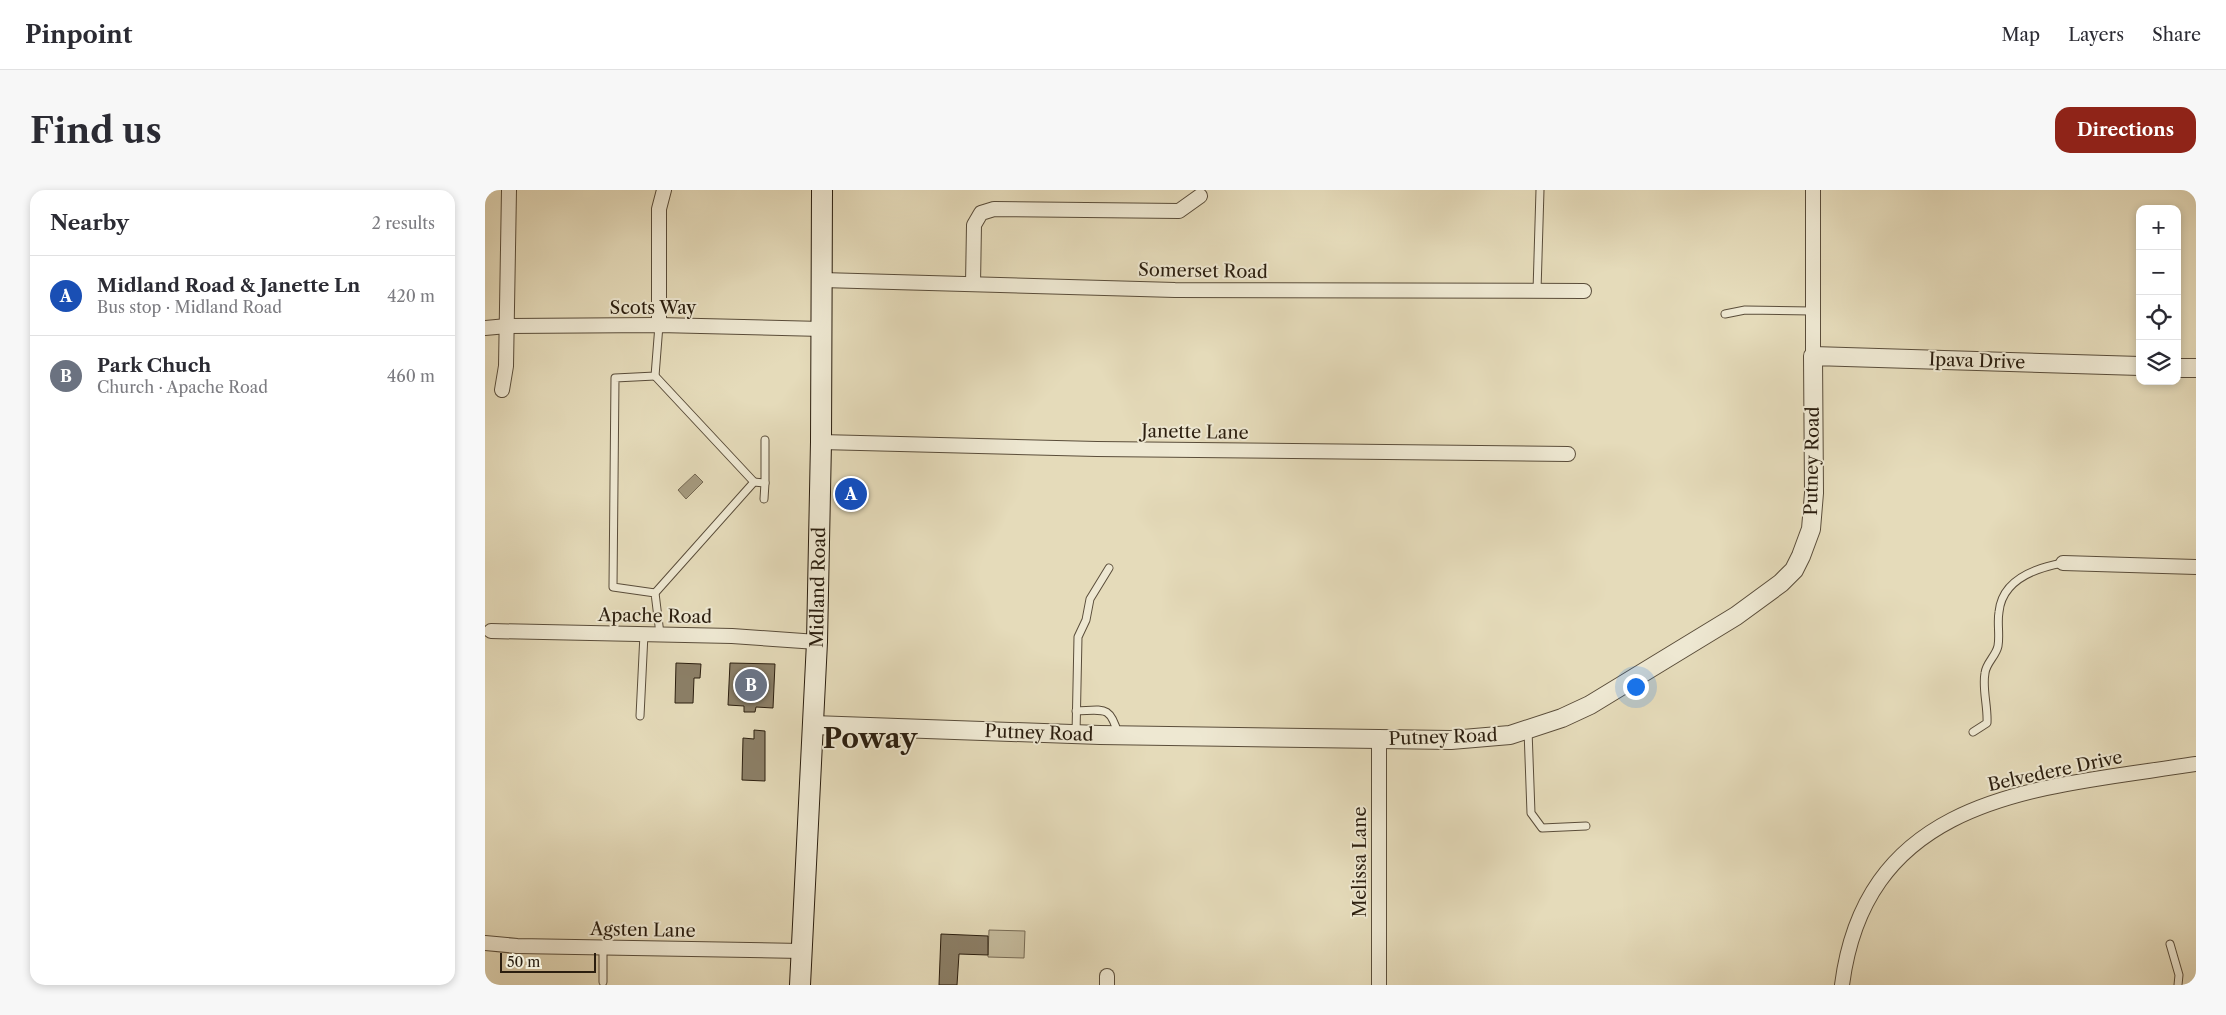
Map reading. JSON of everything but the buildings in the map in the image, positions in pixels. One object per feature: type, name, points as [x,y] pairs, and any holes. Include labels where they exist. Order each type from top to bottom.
[{"type":"main road","name":"Midland Road","points":[[799,985],[817,642],[821,442],[822,190]]},
{"type":"street","points":[[502,390],[506,366],[507,211],[509,190]]},
{"type":"street","points":[[659,325],[659,209],[664,190]]},
{"type":"street","name":"Putney Road","points":[[813,725],[1118,735],[1480,739],[1528,730],[1562,718],[1605,696],[1736,616],[1776,587],[1794,570],[1807,542],[1814,511],[1813,190]]},
{"type":"street","points":[[973,284],[974,225],[981,213],[994,209],[1179,211],[1199,196]]},
{"type":"street","name":"Somerset Road","points":[[821,280],[1185,290],[1584,291]]},
{"type":"street","name":"Scots Way","points":[[485,328],[507,326],[659,325],[821,330]]},
{"type":"street","name":"Ipava Drive","points":[[1813,356],[2136,366]]},
{"type":"street","points":[[2181,368],[2196,368]]},
{"type":"street","name":"Janette Lane","points":[[821,442],[1097,450],[1568,454]]},
{"type":"street","points":[[2063,563],[2196,567]]},
{"type":"street","name":"Apache Road","points":[[491,631],[660,634],[817,642]]},
{"type":"street","name":"Melissa Lane","points":[[1379,739],[1379,985]]},
{"type":"street","name":"Belvedere Drive","points":[[1842,985],[1853,930],[1875,889],[1909,848],[1939,825],[1974,808],[2025,793],[2196,764]]},
{"type":"street","name":"Agsten Lane","points":[[485,943],[603,948],[801,951]]},
{"type":"lane","points":[[1537,291],[1540,190]]},
{"type":"lane","points":[[1725,314],[1745,310],[1812,311]]},
{"type":"lane","points":[[659,325],[655,376],[754,482],[765,483]]},
{"type":"lane","points":[[655,376],[615,378],[613,587],[655,592]]},
{"type":"lane","points":[[764,499],[765,440]]},
{"type":"lane","points":[[660,634],[655,592],[754,482]]},
{"type":"lane","points":[[1973,732],[1987,722],[1984,676],[1988,661],[1998,648],[1999,612],[2003,595],[2013,583],[2040,567],[2063,563]]},
{"type":"lane","points":[[1076,734],[1078,636],[1086,620],[1091,599],[1109,568]]},
{"type":"lane","points":[[641,716],[644,634]]},
{"type":"lane","points":[[1076,711],[1107,712],[1113,717],[1118,735]]},
{"type":"lane","points":[[1528,730],[1531,813],[1542,828],[1586,826]]},
{"type":"lane","points":[[2170,944],[2179,975],[2178,985]]},
{"type":"lane","points":[[603,948],[603,982]]},
{"type":"shaded area","points":[[695,474],[703,482],[686,499],[678,490]]},
{"type":"shaded area","points":[[989,930],[1025,931],[1024,958],[988,957]]},
{"type":"place","name":"Midland Road & Janette Ln","points":[[851,494]]},
{"type":"place","name":"Park Chuch","points":[[751,685]]},
{"type":"district","name":"Poway","points":[[870,738]]}]
